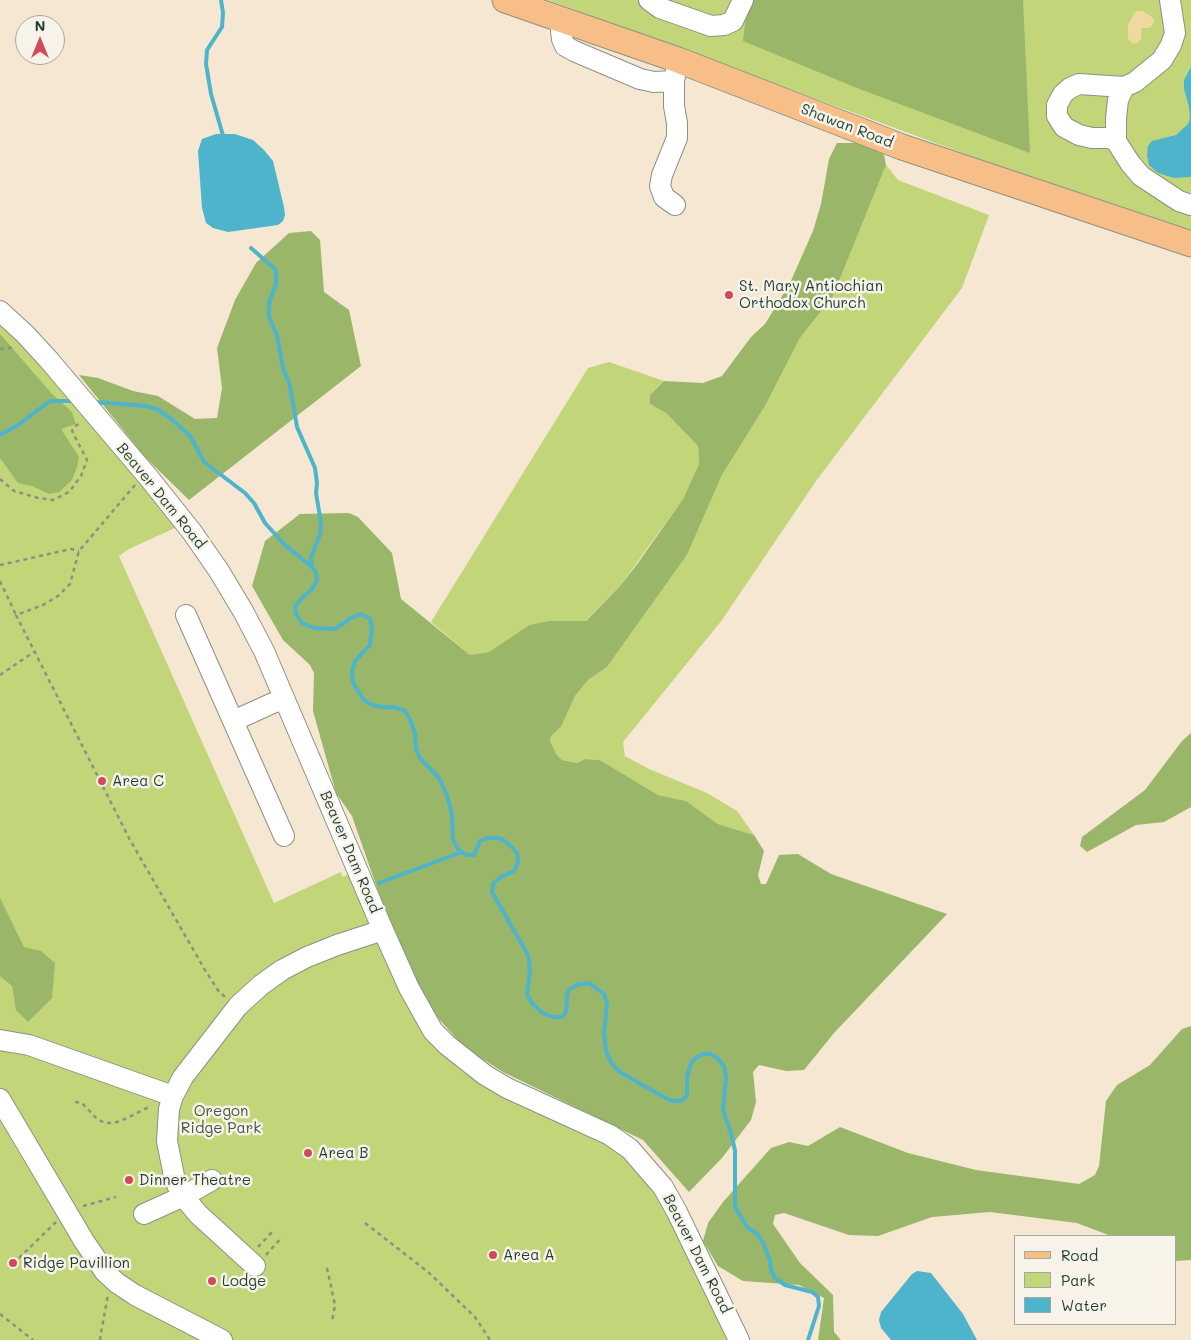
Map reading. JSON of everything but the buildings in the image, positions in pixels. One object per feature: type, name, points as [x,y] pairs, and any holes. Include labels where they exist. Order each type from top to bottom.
[{"type":"main road","name":"Shawan Road","points":[[506,0],[564,20],[676,71],[1191,244]]},
{"type":"street","points":[[650,0],[660,8],[711,26],[724,25],[733,21],[743,0]]},
{"type":"street","points":[[1170,0],[1175,33],[1171,45],[1162,60],[1135,82],[1124,87],[1079,84],[1063,94],[1057,105],[1057,116],[1064,127],[1078,135],[1092,138],[1110,138],[1116,141],[1141,176],[1179,201],[1191,204]]},
{"type":"street","points":[[675,206],[664,197],[660,186],[662,175],[677,138],[678,123],[674,106],[676,71]]},
{"type":"street","points":[[1116,141],[1118,100],[1124,87]]},
{"type":"street","name":"Beaver Dam Road","points":[[0,311],[25,334],[146,474],[192,532],[219,571],[264,651],[383,930],[422,1013],[433,1031],[447,1045],[485,1075],[507,1088],[610,1135],[630,1149],[663,1187],[678,1212],[739,1340]]},
{"type":"street","points":[[186,615],[284,836]]},
{"type":"street","points":[[233,721],[284,698]]},
{"type":"street","points":[[251,1263],[198,1214],[184,1196],[174,1176],[167,1141],[169,1109],[172,1096],[183,1077],[238,1006],[261,985],[282,970],[307,957],[336,945],[383,930]]},
{"type":"street","points":[[0,1040],[29,1045],[172,1096]]},
{"type":"street","points":[[0,1099],[84,1241],[105,1272],[135,1295],[222,1340]]},
{"type":"street","points":[[144,1214],[184,1196],[212,1180]]},
{"type":"path","points":[[0,349],[21,347]]},
{"type":"path","points":[[0,479],[14,491],[38,498],[53,500],[69,492],[81,476],[87,460],[72,430],[94,414]]},
{"type":"path","points":[[16,615],[43,605],[58,596],[70,584],[79,551],[146,474]]},
{"type":"path","points":[[0,565],[71,549],[79,551]]},
{"type":"path","points":[[0,582],[130,840],[219,992],[238,1006]]},
{"type":"path","points":[[0,675],[34,652]]},
{"type":"path","points":[[75,1102],[82,1103],[98,1119],[105,1123],[114,1123],[172,1096]]},
{"type":"path","points":[[364,1223],[428,1272],[475,1317],[490,1340]]},
{"type":"path","points":[[251,1263],[274,1230]]},
{"type":"path","points":[[251,1263],[282,1237]]},
{"type":"path","points":[[327,1268],[335,1305],[332,1322]]},
{"type":"path","points":[[95,1340],[101,1339],[111,1278]]},
{"type":"path","points":[[0,1314],[33,1340]]},
{"type":"green space","points":[[548,0],[1191,0],[1191,233],[1014,172]]},
{"type":"green space","points":[[748,0],[1023,0],[1030,153],[857,88],[743,41]]},
{"type":"green space","points":[[837,143],[857,143],[875,150],[884,155],[886,165],[833,296],[800,338],[765,406],[722,475],[687,555],[607,667],[588,680],[575,696],[561,727],[551,736],[550,741],[556,754],[562,760],[577,763],[585,759],[600,760],[658,795],[686,801],[718,824],[754,835],[764,851],[758,875],[761,884],[766,884],[779,855],[798,854],[831,874],[947,914],[834,1033],[804,1070],[786,1071],[759,1065],[753,1072],[756,1102],[751,1120],[722,1158],[689,1192],[643,1140],[503,1072],[464,1047],[430,1009],[385,911],[352,816],[336,793],[313,711],[314,673],[310,665],[283,640],[252,586],[265,541],[300,514],[349,513],[358,517],[392,553],[401,599],[470,655],[489,652],[529,625],[549,621],[586,621],[620,586],[638,563],[683,499],[699,464],[698,446],[666,413],[650,404],[650,395],[664,381],[703,383],[722,376],[751,337],[765,324],[790,283],[813,231],[821,204],[829,159]]},
{"type":"green space","points":[[886,165],[898,180],[989,215],[962,288],[816,481],[722,620],[623,742],[625,756],[649,769],[707,793],[737,811],[754,835],[718,824],[686,801],[658,795],[600,760],[585,759],[577,763],[562,760],[555,754],[550,741],[551,736],[561,727],[575,696],[588,680],[607,667],[687,555],[722,475],[765,406],[800,338],[833,296]]},
{"type":"green space","points":[[311,231],[320,240],[324,292],[349,310],[361,366],[189,500],[145,457],[79,375],[98,378],[133,391],[158,396],[195,419],[217,418],[222,388],[217,348],[235,300],[256,263],[289,233]]},
{"type":"green space","name":"Oregon Ridge Park","points":[[0,320],[20,337],[177,527],[129,549],[119,556],[274,903],[341,872],[342,877],[351,874],[440,1051],[459,1069],[479,1082],[607,1143],[640,1169],[670,1216],[730,1340],[0,1340]]},
{"type":"green space","points":[[0,334],[52,394],[72,412],[76,424],[61,429],[79,457],[72,480],[59,492],[49,494],[32,486],[18,483],[0,458]]},
{"type":"green space","points":[[609,362],[664,381],[650,395],[650,404],[666,413],[698,446],[699,464],[683,499],[620,586],[585,621],[549,621],[529,625],[489,652],[470,655],[431,622],[588,368]]},
{"type":"green space","points":[[1191,733],[1191,807],[1164,822],[1136,825],[1087,852],[1080,846],[1082,837],[1145,790],[1182,741]]},
{"type":"green space","points":[[0,898],[24,947],[41,951],[55,963],[52,998],[28,1022],[16,1010],[12,986],[0,976]]},
{"type":"green space","points":[[1191,1026],[1191,1260],[1176,1261],[1176,1235],[1108,1235],[1077,1223],[990,1212],[932,1217],[878,1236],[849,1235],[784,1213],[775,1215],[773,1224],[800,1263],[833,1295],[834,1332],[841,1340],[818,1340],[824,1298],[799,1285],[743,1281],[718,1266],[703,1241],[708,1223],[723,1202],[771,1148],[789,1142],[808,1146],[840,1127],[908,1153],[976,1170],[1079,1184],[1095,1175],[1099,1166],[1106,1101],[1117,1085],[1150,1065],[1182,1029]]},
{"type":"sand","points":[[1136,11],[1142,11],[1149,15],[1153,18],[1154,22],[1150,28],[1142,28],[1141,39],[1133,44],[1128,39],[1128,24]]},
{"type":"water","points":[[1191,67],[1191,177],[1174,178],[1158,173],[1149,165],[1148,146],[1152,141],[1176,135],[1188,124],[1190,118],[1189,107],[1184,89],[1184,80]]},
{"type":"water","points":[[216,134],[235,134],[253,140],[273,161],[285,215],[283,221],[278,225],[228,232],[213,228],[206,223],[202,208],[198,151],[202,139]]},
{"type":"water","points":[[917,1271],[931,1273],[963,1314],[977,1340],[891,1340],[881,1328],[879,1320],[881,1312],[912,1274]]},
{"type":"waterway","points":[[221,0],[223,13],[222,27],[207,50],[206,64],[211,94],[224,139]]},
{"type":"waterway","points":[[251,248],[276,270],[276,284],[269,303],[269,317],[277,335],[283,368],[290,386],[297,427],[315,468],[316,493],[321,523],[320,534],[311,558],[312,567]]},
{"type":"waterway","points":[[0,435],[18,425],[50,401],[75,401]]},
{"type":"waterway","points":[[94,402],[146,406],[157,409],[174,421],[191,437],[204,462],[245,493],[254,503],[265,523],[285,545],[312,567],[316,573],[317,580],[312,589],[295,607],[296,614],[302,623],[314,628],[335,629],[351,618],[361,614],[370,619],[372,627],[370,645],[355,661],[352,672],[353,682],[358,691],[364,700],[370,704],[380,707],[394,707],[405,711],[415,734],[416,749],[420,758],[439,778],[447,795],[452,815],[453,840],[458,849],[466,855],[474,855],[480,841],[487,838],[500,838],[517,853],[518,863],[514,871],[501,877],[493,884],[492,892],[528,955],[530,970],[527,994],[532,1003],[541,1012],[552,1017],[562,1017],[566,1012],[567,994],[570,989],[577,985],[589,983],[604,994],[607,1004],[604,1033],[606,1051],[612,1064],[620,1072],[672,1101],[681,1101],[687,1096],[687,1078],[694,1059],[703,1054],[711,1054],[724,1066],[726,1077],[723,1110],[735,1151],[735,1207],[747,1227],[757,1234],[762,1241],[775,1278],[785,1285],[812,1292],[818,1297],[819,1306],[808,1340]]},
{"type":"waterway","points":[[379,883],[462,852]]},
{"type":"place","name":"St. Mary Antiochian Orthodox Church","points":[[729,295]]},
{"type":"place","name":"Area C","points":[[102,781]]},
{"type":"place","name":"Area B","points":[[308,1153]]},
{"type":"place","name":"Dinner Theatre","points":[[129,1180]]},
{"type":"place","name":"Area A","points":[[493,1255]]},
{"type":"place","name":"Ridge Pavillion","points":[[13,1263]]},
{"type":"place","name":"Lodge","points":[[212,1281]]}]
